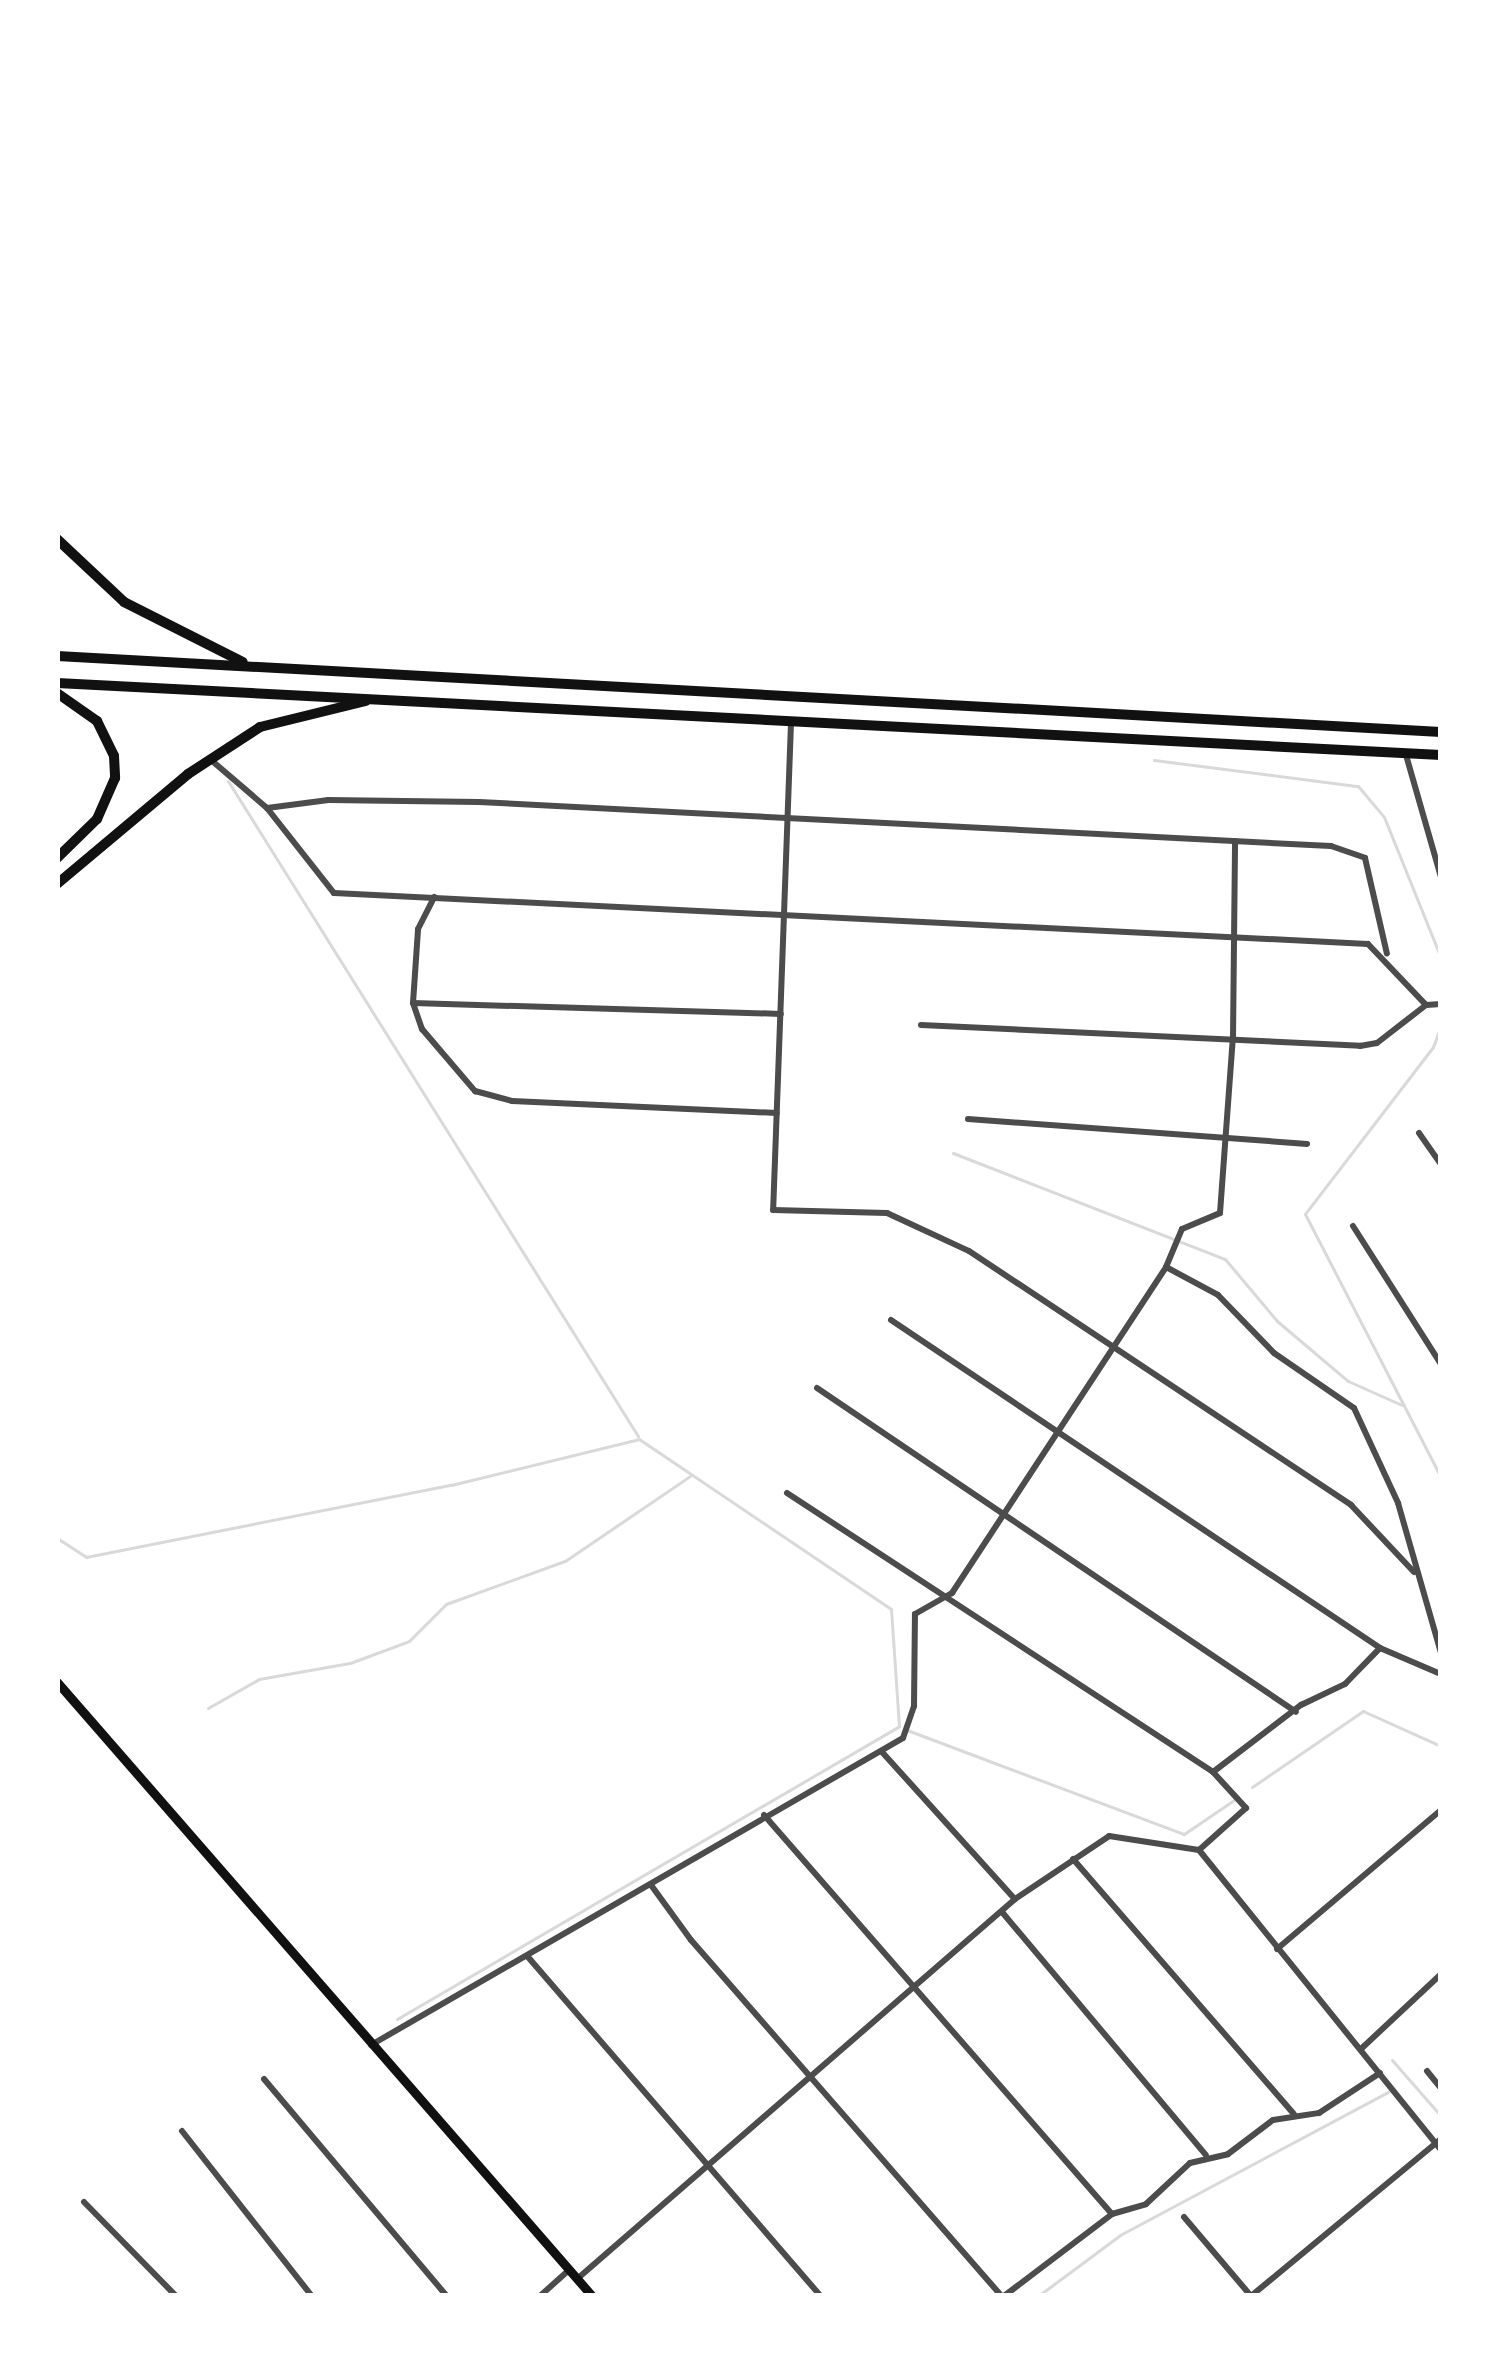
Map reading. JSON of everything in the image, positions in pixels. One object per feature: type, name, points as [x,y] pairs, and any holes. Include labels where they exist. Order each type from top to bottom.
[{"type":"highway","points":[[57,539],[124,602],[251,665]]},
{"type":"highway","points":[[57,656],[1441,733]]},
{"type":"highway","points":[[57,683],[1441,755]]},
{"type":"highway","points":[[57,693],[97,721],[114,756],[115,778],[97,819],[57,858]]},
{"type":"highway","points":[[57,884],[211,760],[298,712],[374,698]]},
{"type":"main road","points":[[57,1682],[592,2296]]},
{"type":"street","points":[[791,722],[773,1210],[901,1219],[969,1251],[1352,1505],[1414,1572]]},
{"type":"street","points":[[1406,753],[1441,877]]},
{"type":"street","points":[[211,760],[267,808],[334,893],[1367,944],[1387,958],[1426,1005]]},
{"type":"street","points":[[267,808],[374,799],[787,816],[1349,849],[1365,858],[1387,958]]},
{"type":"street","points":[[371,2044],[903,1738],[910,1726],[915,1614],[952,1594],[1166,1268],[1182,1229],[1220,1213],[1233,1039],[1235,841]]},
{"type":"street","points":[[434,897],[418,929],[413,1004],[422,1029],[475,1091],[512,1101],[777,1113]]},
{"type":"street","points":[[413,1004],[781,1014]]},
{"type":"street","points":[[921,1025],[1377,1043],[1426,1005],[1441,1004]]},
{"type":"street","points":[[968,1119],[1307,1144]]},
{"type":"street","points":[[1420,1133],[1441,1164]]},
{"type":"street","points":[[1353,1226],[1441,1364]]},
{"type":"street","points":[[1166,1268],[1218,1295],[1274,1353],[1354,1408],[1398,1503],[1414,1572],[1441,1653]]},
{"type":"street","points":[[891,1320],[1380,1648],[1441,1674]]},
{"type":"street","points":[[817,1388],[1296,1712]]},
{"type":"street","points":[[787,1493],[952,1594],[1214,1772],[1246,1808],[1199,1850]]},
{"type":"street","points":[[1214,1772],[1296,1712],[1345,1684],[1380,1648]]},
{"type":"street","points":[[882,1752],[1015,1899]]},
{"type":"street","points":[[1277,1949],[1441,1810]]},
{"type":"street","points":[[764,1815],[1112,2214]]},
{"type":"street","points":[[541,2296],[712,2169],[1015,1899],[1109,1836],[1199,1850],[1439,2144],[1251,2296],[1184,2218]]},
{"type":"street","points":[[1073,1859],[1294,2114]]},
{"type":"street","points":[[651,1885],[1004,2296],[1112,2214],[1146,2204],[1206,2155],[1228,2154],[1294,2114],[1319,2113],[1380,2073]]},
{"type":"street","points":[[1003,1912],[1206,2155]]},
{"type":"street","points":[[528,1957],[821,2296]]},
{"type":"street","points":[[1362,2048],[1441,1974]]},
{"type":"street","points":[[1427,2071],[1441,2088]]},
{"type":"street","points":[[264,2079],[447,2296]]},
{"type":"street","points":[[182,2131],[312,2296]]},
{"type":"street","points":[[84,2202],[176,2296]]},
{"type":"waterway","points":[[1154,760],[1358,786],[1384,817],[1441,958]]},
{"type":"waterway","points":[[228,781],[638,1436]]},
{"type":"waterway","points":[[1441,1025],[1433,1047],[1305,1214],[1441,1477]]},
{"type":"waterway","points":[[953,1153],[1225,1259],[1277,1321],[1348,1381],[1402,1405]]},
{"type":"waterway","points":[[57,1538],[86,1557],[451,1485],[639,1439],[891,1609],[899,1727]]},
{"type":"waterway","points":[[208,1708],[259,1679],[350,1663],[409,1641],[446,1604],[565,1561],[690,1476]]},
{"type":"waterway","points":[[1252,1787],[1363,1711],[1441,1746]]},
{"type":"waterway","points":[[397,2019],[898,1727]]},
{"type":"waterway","points":[[907,1730],[1184,1834],[1234,1800]]},
{"type":"waterway","points":[[1392,2060],[1441,2116]]},
{"type":"waterway","points":[[1038,2296],[1120,2235],[1388,2092]]}]
